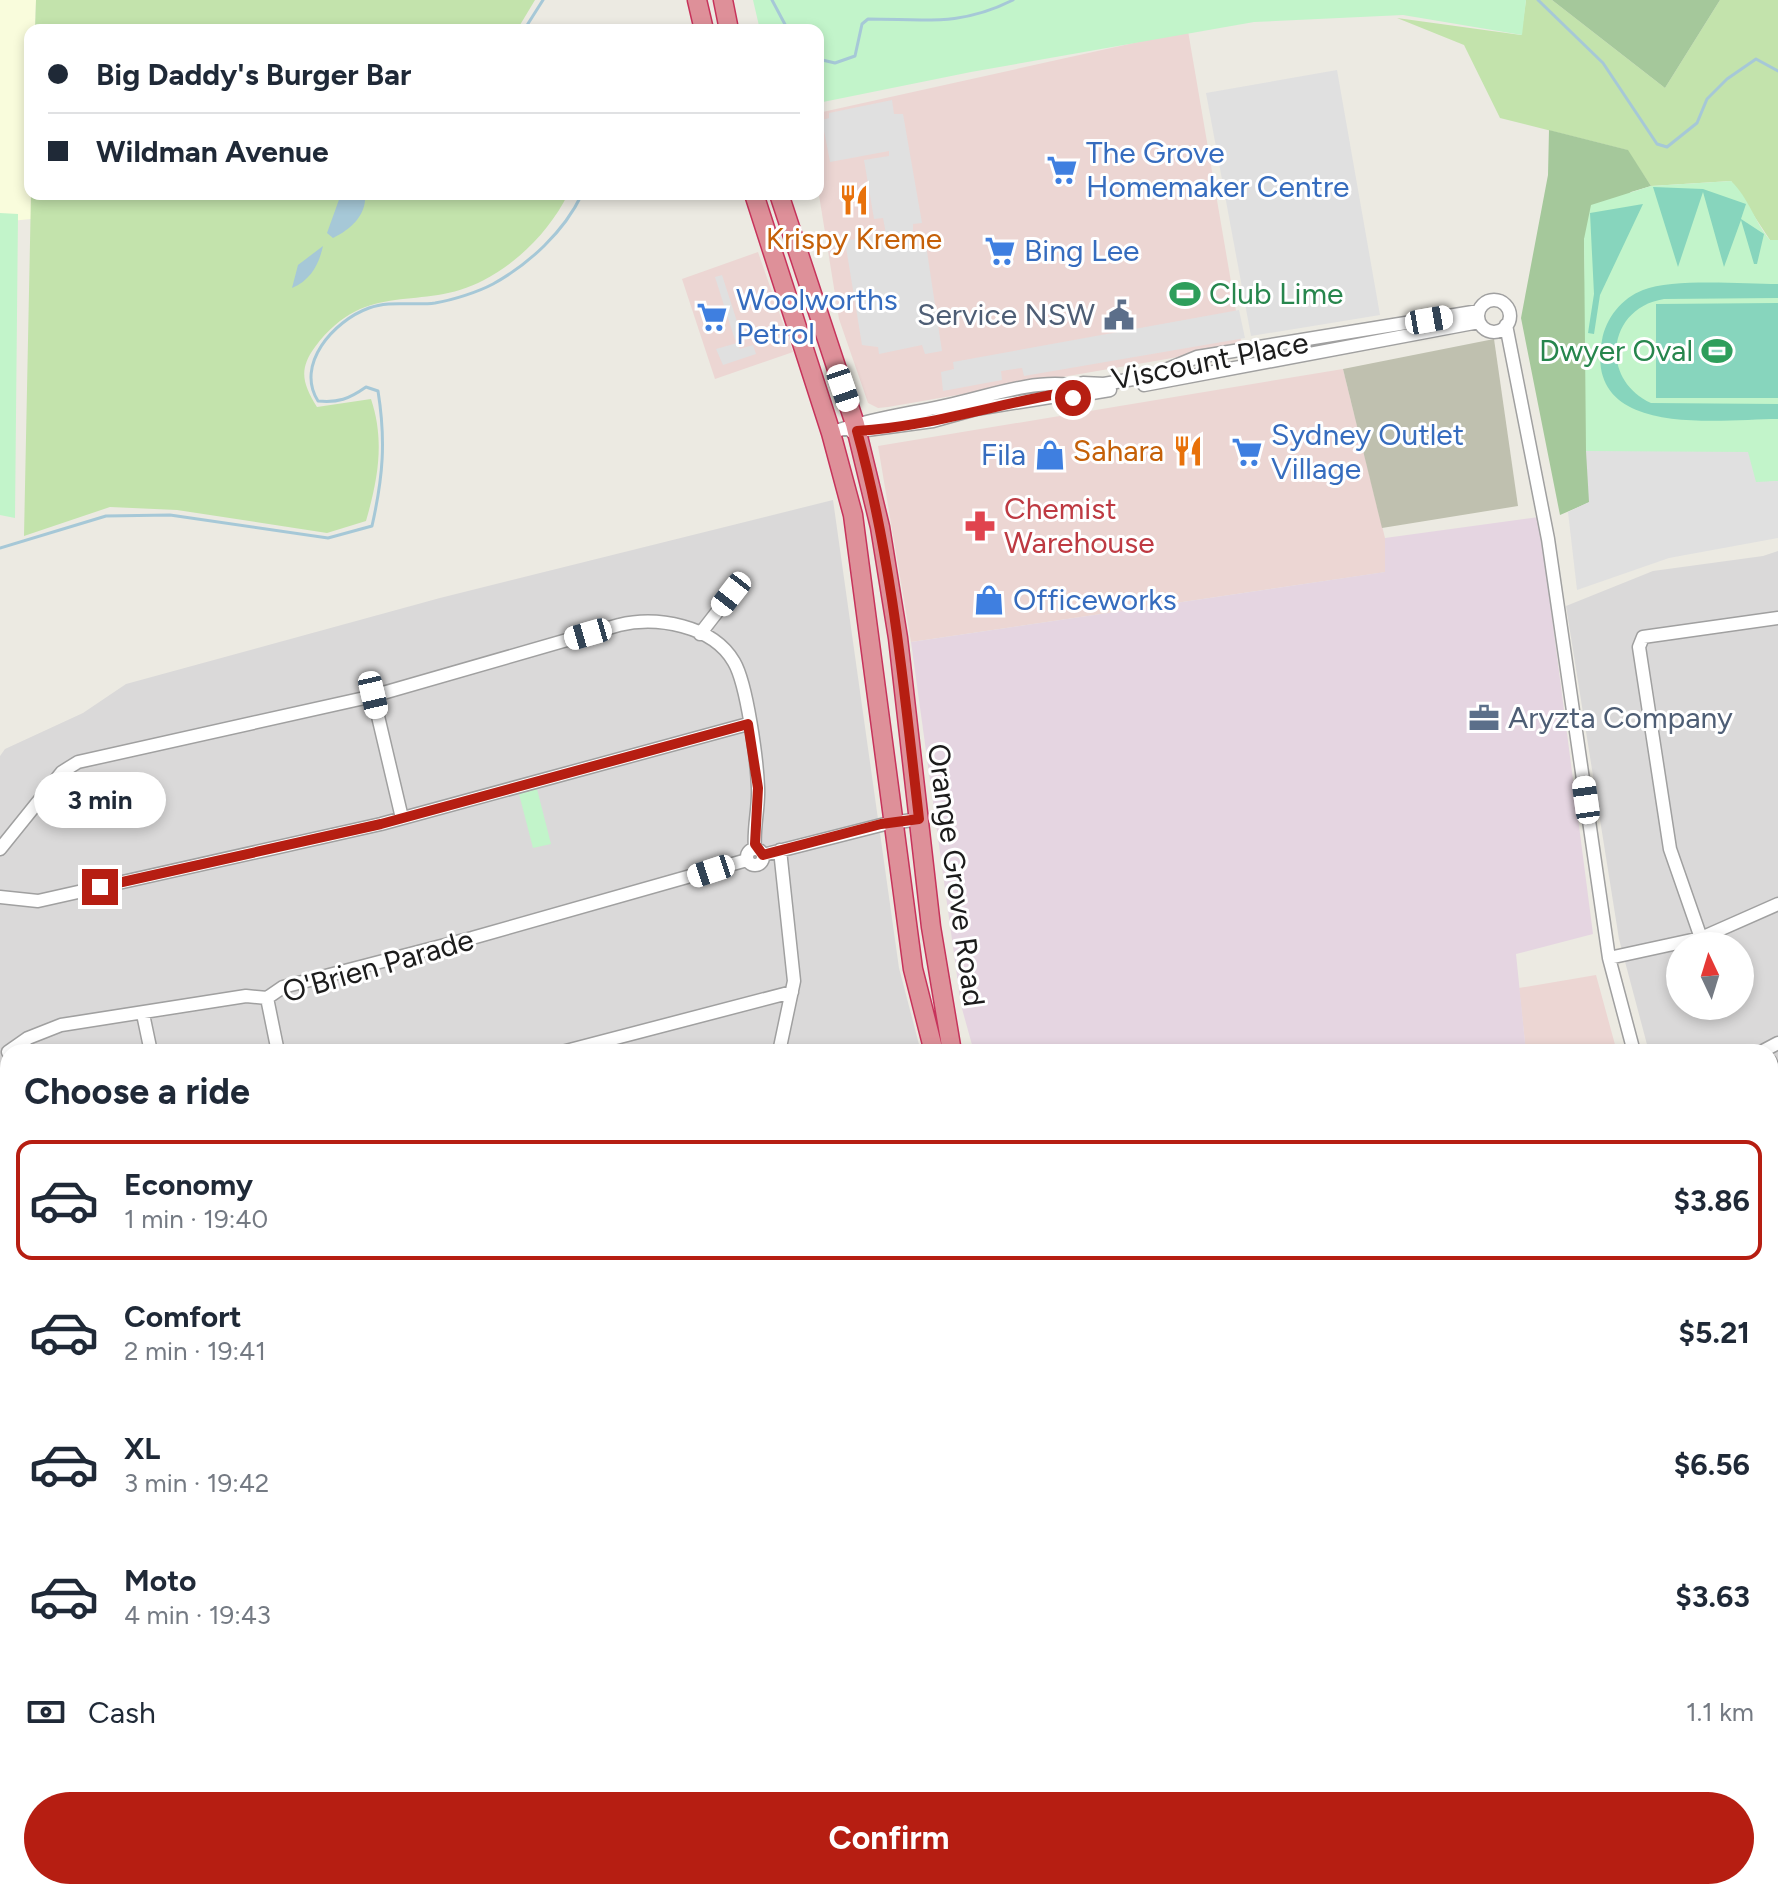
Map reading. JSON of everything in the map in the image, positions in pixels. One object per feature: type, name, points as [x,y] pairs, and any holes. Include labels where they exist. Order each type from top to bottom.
[{"type":"highway","points":[[697,0],[703,24]]},
{"type":"highway","points":[[723,0],[728,24]]},
{"type":"highway","name":"Orange Grove Road","points":[[756,200],[831,433],[859,547],[913,969],[932,1044]]},
{"type":"highway","name":"Orange Grove Road","points":[[781,200],[856,428],[880,527],[898,638],[937,973],[950,1044]]},
{"type":"street","points":[[1506,325],[1492,332],[1479,317],[1491,301],[1501,302],[1508,310],[1506,325],[1548,539],[1609,958],[1632,1044]]},
{"type":"street","name":"Viscount Place","points":[[831,433],[933,421],[1069,390],[1076,399],[1085,388],[1151,376],[1197,357],[1479,317]]},
{"type":"street","name":"Viscount Place","points":[[1085,388],[1342,351],[1479,317]]},
{"type":"street","points":[[700,634],[731,594]]},
{"type":"street","points":[[1699,932],[1670,849],[1639,647],[1643,637],[1778,618]]},
{"type":"street","points":[[0,849],[49,785],[78,762],[373,695],[638,621],[671,623],[700,634],[719,644],[733,660],[742,681],[758,788],[755,854]]},
{"type":"street","points":[[373,695],[402,818]]},
{"type":"street","points":[[0,897],[38,901],[402,818],[748,724]]},
{"type":"street","name":"O'Brien Parade","points":[[19,1044],[61,1025],[246,996],[267,998],[283,987],[486,935],[755,854],[919,819]]},
{"type":"street","points":[[780,850],[794,981],[781,1044]]},
{"type":"street","points":[[1715,932],[1778,904]]},
{"type":"street","points":[[1609,958],[1666,946]]},
{"type":"street","points":[[613,1044],[792,992]]},
{"type":"street","points":[[267,998],[276,1044]]},
{"type":"street","points":[[143,1014],[149,1044]]},
{"type":"shaded area","points":[[0,0],[36,0],[35,24],[24,24],[24,200],[31,200],[31,219],[0,222]]},
{"type":"shaded area","name":"The Grove Homemaker Centre","points":[[1188,31],[1242,346],[888,407],[878,408],[868,403],[839,319],[820,200],[824,200],[824,112]]},
{"type":"shaded area","points":[[1337,70],[1380,315],[1251,336],[1206,93]]},
{"type":"shaded area","points":[[892,100],[894,114],[903,114],[922,223],[913,224],[913,241],[917,246],[926,245],[942,351],[925,354],[922,345],[879,354],[878,347],[862,345],[845,241],[886,234],[883,218],[874,219],[864,160],[889,156],[889,151],[830,162],[824,130],[824,119],[829,118],[829,113]]},
{"type":"shaded area","points":[[758,252],[793,352],[715,379],[682,279]]},
{"type":"shaded area","points":[[722,275],[742,337],[735,340],[715,277]]},
{"type":"shaded area","points":[[1239,310],[1245,338],[1024,376],[1022,368],[1001,371],[1002,380],[943,391],[941,372],[954,369],[953,362]]},
{"type":"shaded area","points":[[1494,339],[1518,506],[1382,528],[1343,369]]},
{"type":"shaded area","points":[[737,343],[740,349],[753,345],[756,354],[723,365],[716,349]]},
{"type":"shaded area","points":[[1343,369],[1385,538],[1386,572],[911,642],[878,446]]},
{"type":"shaded area","points":[[1586,451],[1748,452],[1756,482],[1778,481],[1778,538],[1669,558],[1577,590],[1568,512],[1589,502]]},
{"type":"shaded area","points":[[833,500],[899,968],[919,1044],[0,1044],[0,756],[5,749],[83,713],[126,684],[440,598]]},
{"type":"shaded area","points":[[1539,517],[1593,934],[1516,954],[1525,1044],[972,1044],[961,1005],[911,642],[1385,572],[1385,538]]},
{"type":"shaded area","points":[[1778,551],[1778,1044],[1647,1044],[1619,939],[1566,606],[1653,571],[1763,556]]},
{"type":"shaded area","points":[[1596,975],[1615,1044],[1525,1044],[1519,988]]},
{"type":"green space","points":[[36,0],[535,0],[521,24],[35,24]]},
{"type":"green space","points":[[753,0],[1526,0],[1522,35],[1403,15],[1254,22],[971,72],[824,102],[824,24],[759,24]]},
{"type":"green space","points":[[1526,0],[1552,0],[1665,88],[1720,0],[1778,0],[1778,240],[1770,240],[1731,181],[1651,186],[1627,150],[1500,118],[1464,45],[1397,18],[1521,35]]},
{"type":"green space","points":[[1552,0],[1720,0],[1665,88]]},
{"type":"green space","points":[[1549,130],[1628,150],[1651,186],[1631,192],[1584,239],[1590,502],[1560,515],[1521,318],[1548,175]]},
{"type":"green space","points":[[1731,181],[1770,240],[1778,240],[1778,481],[1756,483],[1586,451],[1584,239],[1591,205],[1651,186]]},
{"type":"green space","points":[[1653,187],[1703,189],[1746,204],[1741,219],[1764,234],[1757,264],[1754,264],[1741,220],[1724,267],[1703,192],[1678,267]]},
{"type":"green space","points":[[31,200],[564,200],[533,243],[510,264],[484,280],[461,290],[375,304],[355,312],[335,325],[310,355],[304,377],[317,407],[371,399],[379,445],[374,490],[366,521],[327,533],[177,510],[110,507],[24,536]]},
{"type":"green space","points":[[1643,204],[1600,295],[1594,334],[1588,333],[1594,294],[1590,213]]},
{"type":"green space","points":[[0,213],[18,214],[15,518],[0,515]]},
{"type":"green space","points":[[1672,284],[1778,284],[1778,298],[1664,299],[1645,305],[1631,316],[1621,330],[1617,362],[1623,378],[1634,392],[1651,403],[1778,404],[1778,419],[1723,421],[1661,417],[1634,409],[1613,395],[1602,372],[1602,340],[1611,317],[1628,298],[1643,290]]},
{"type":"green space","name":"Dwyer Oval","points":[[1778,303],[1778,398],[1656,398],[1656,304]]},
{"type":"green space","points":[[537,789],[551,844],[533,848],[519,794]]},
{"type":"water","points":[[339,200],[365,200],[361,214],[346,230],[333,238],[327,233]]},
{"type":"water","points":[[323,246],[313,271],[292,288],[298,265]]},
{"type":"waterway","points":[[528,24],[543,0]]},
{"type":"waterway","points":[[772,0],[785,24]]},
{"type":"waterway","points":[[824,60],[835,63],[855,56],[862,24],[868,19],[958,18],[994,9],[1013,0]]},
{"type":"waterway","points":[[1538,0],[1603,63],[1657,144],[1667,147],[1697,123],[1707,99],[1727,79],[1756,59],[1778,71]]},
{"type":"waterway","points":[[0,548],[106,516],[170,515],[328,538],[372,526],[382,459],[378,391],[366,387],[343,399],[318,401],[312,387],[311,373],[321,346],[343,323],[369,308],[385,304],[442,302],[493,284],[520,267],[544,246],[566,221],[579,200]]},
{"type":"place","name":"The Grove Homemaker Centre","points":[[1062,170]]},
{"type":"place","name":"Krispy Kreme","points":[[854,200]]},
{"type":"place","name":"Bing Lee","points":[[1000,251]]},
{"type":"place","name":"Club Lime","points":[[1185,294]]},
{"type":"place","name":"Service NSW","points":[[1119,315]]},
{"type":"place","name":"Woolworths Petrol","points":[[712,317]]},
{"type":"place","name":"Dwyer Oval","points":[[1717,351]]},
{"type":"place","name":"Sahara","points":[[1188,451]]},
{"type":"place","name":"Sydney Outlet Village","points":[[1247,452]]},
{"type":"place","name":"Fila","points":[[1050,455]]},
{"type":"place","name":"Chemist Warehouse","points":[[980,526]]},
{"type":"place","name":"Officeworks","points":[[989,600]]},
{"type":"place","name":"Aryzta Company","points":[[1484,718]]},
{"type":"route","points":[[100,887],[381,824],[748,724],[758,788],[755,849],[763,855],[881,824],[919,819],[898,638],[880,527],[857,431],[933,421],[976,409],[1057,394],[1069,394],[1073,398]]}]
